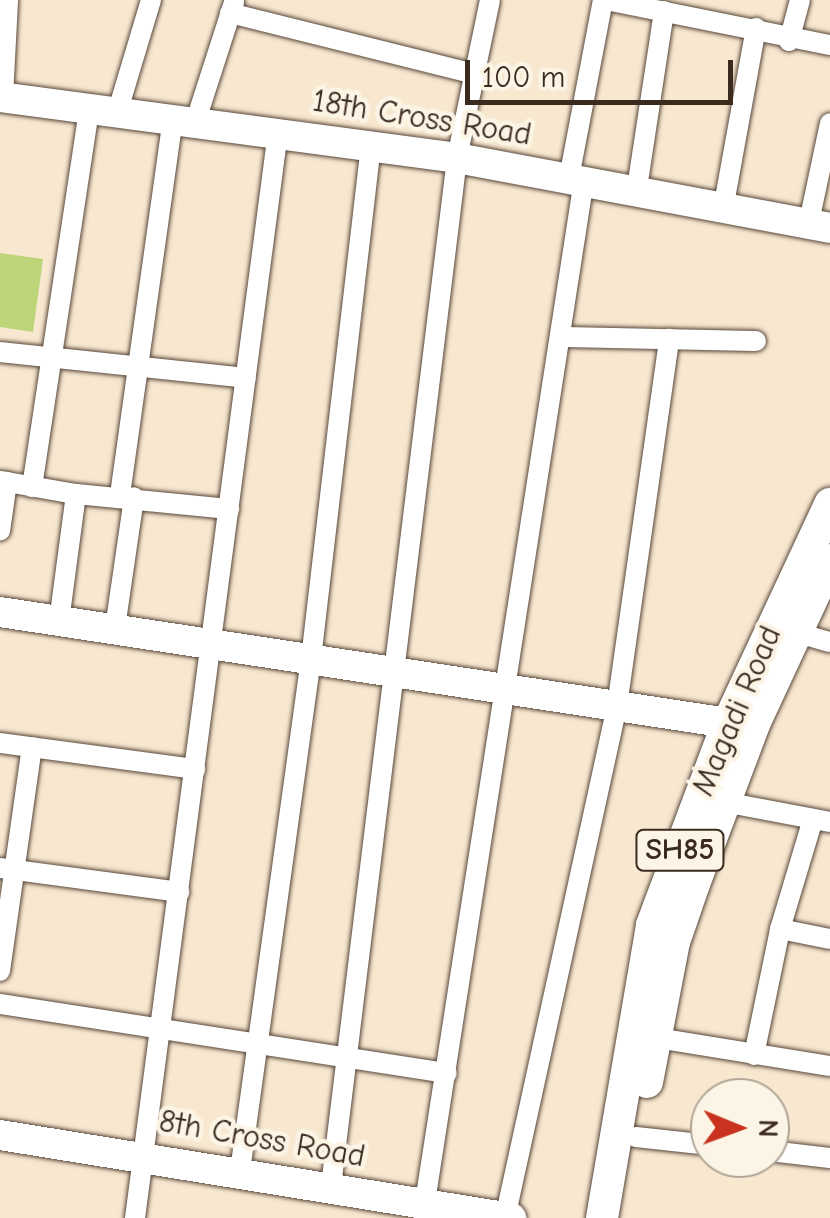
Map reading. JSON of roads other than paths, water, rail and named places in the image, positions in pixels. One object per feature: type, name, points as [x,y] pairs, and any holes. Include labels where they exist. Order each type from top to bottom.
[{"type":"main road","name":"Magadi Road","points":[[602,1218],[652,925],[728,723],[830,504]]},
{"type":"main road","name":"Magadi Road","points":[[620,1218],[674,942],[724,802],[830,560]]},
{"type":"street","points":[[1,97],[8,0]]},
{"type":"street","points":[[32,487],[50,358],[104,109],[151,0]]},
{"type":"street","points":[[331,1186],[457,158],[490,0]]},
{"type":"street","points":[[424,1211],[564,337],[577,178],[605,0],[664,11],[696,8],[789,41],[830,45]]},
{"type":"street","points":[[789,41],[800,0]]},
{"type":"street","points":[[115,628],[140,368],[184,118],[233,7],[474,74]]},
{"type":"street","points":[[638,188],[664,11]]},
{"type":"street","points":[[724,204],[756,28]]},
{"type":"street","name":"18th Cross Road","points":[[1,97],[184,118],[457,158],[638,188],[819,225]]},
{"type":"street","points":[[819,225],[830,123]]},
{"type":"street","points":[[135,1218],[278,132]]},
{"type":"street","points":[[240,1171],[311,659],[371,145]]},
{"type":"street","points":[[564,337],[756,340]]},
{"type":"street","points":[[507,1218],[616,706],[668,339]]},
{"type":"street","points":[[0,352],[246,378]]},
{"type":"street","points":[[0,531],[4,482],[76,494],[229,508]]},
{"type":"street","points":[[59,621],[76,494]]},
{"type":"street","points":[[0,612],[728,723]]},
{"type":"street","points":[[798,633],[830,642]]},
{"type":"street","points":[[0,743],[195,768]]},
{"type":"street","points":[[0,971],[8,869],[32,747]]},
{"type":"street","points":[[724,802],[822,821],[780,929],[754,1055]]},
{"type":"street","points":[[8,869],[179,892]]},
{"type":"street","points":[[780,929],[830,939]]},
{"type":"street","points":[[0,1004],[447,1074]]},
{"type":"street","points":[[656,1038],[830,1066]]},
{"type":"street","name":"8th Cross Road","points":[[0,1135],[331,1186],[424,1211],[507,1218]]},
{"type":"street","points":[[636,1137],[690,1143]]},
{"type":"street","points":[[790,1153],[830,1158]]}]
